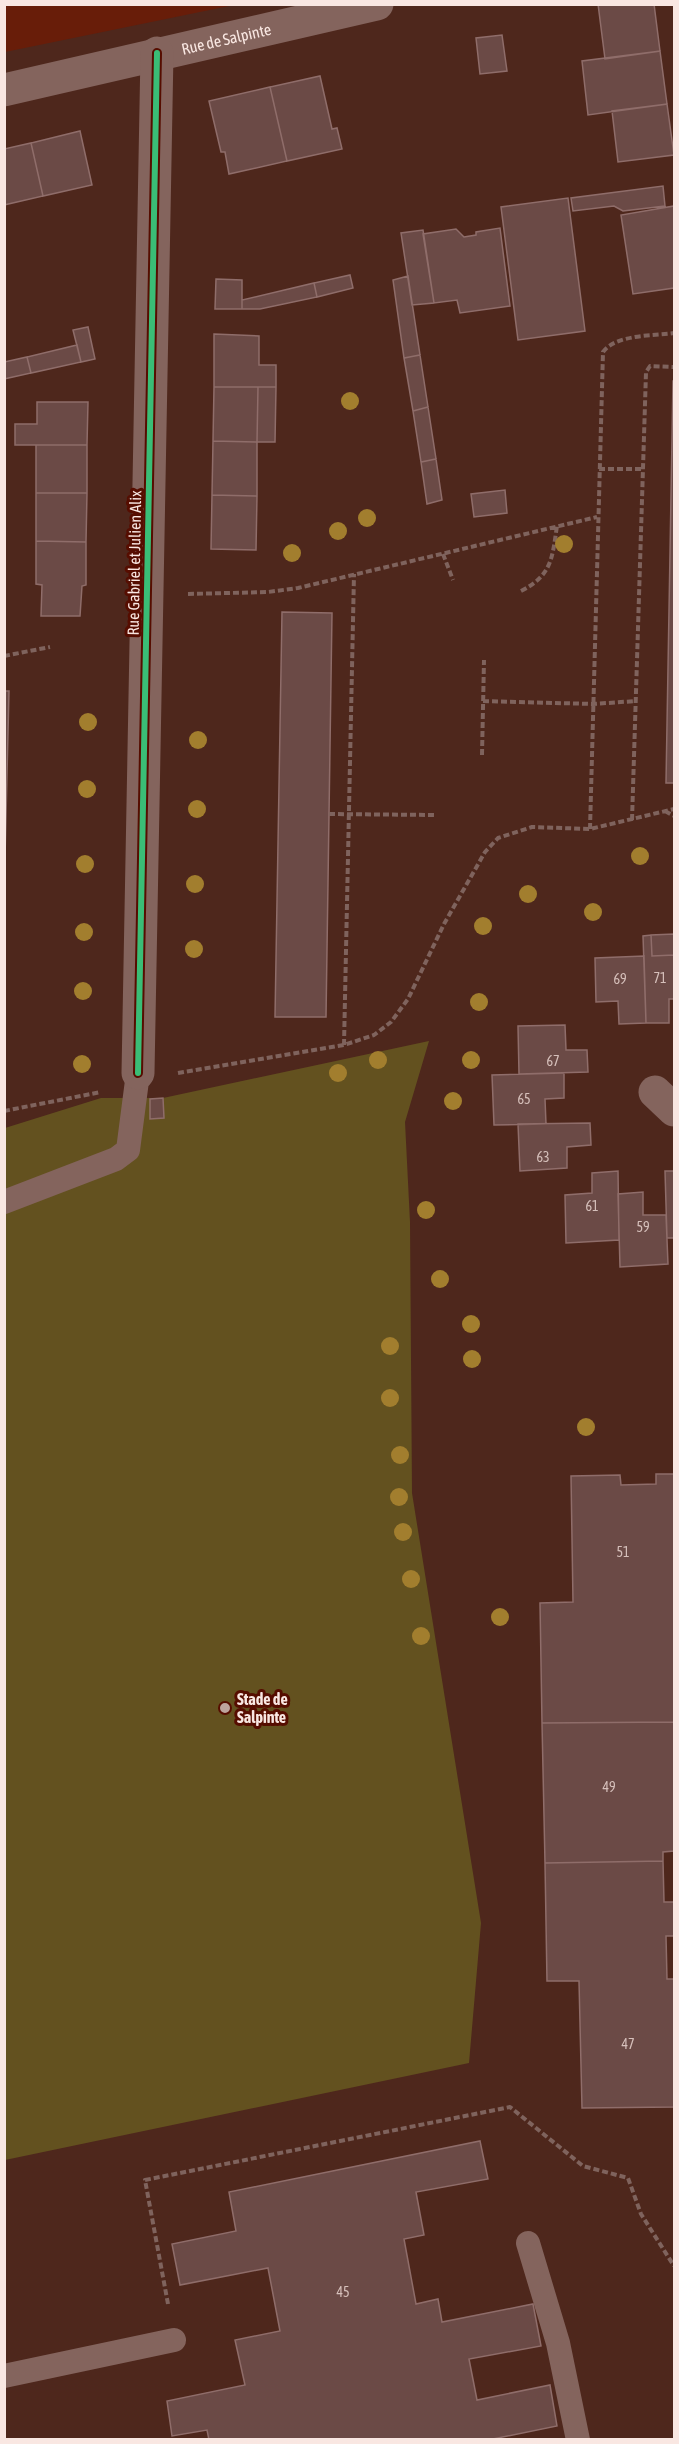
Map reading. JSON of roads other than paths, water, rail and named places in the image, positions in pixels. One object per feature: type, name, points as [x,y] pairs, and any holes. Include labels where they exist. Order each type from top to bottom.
[{"type":"street","name":"Rue de Salpinte","points":[[4,90],[377,4]]},
{"type":"street","name":"Rue Gabriel et Julien Alix","points":[[137,1079],[157,53]]},
{"type":"lane","points":[[4,1202],[116,1159],[128,1150],[137,1079]]},
{"type":"lane","points":[[528,2243],[558,2343],[578,2439]]},
{"type":"lane","points":[[4,2376],[174,2340]]},
{"type":"place","name":"Stade de Salpinte","points":[[225,1708]]}]
